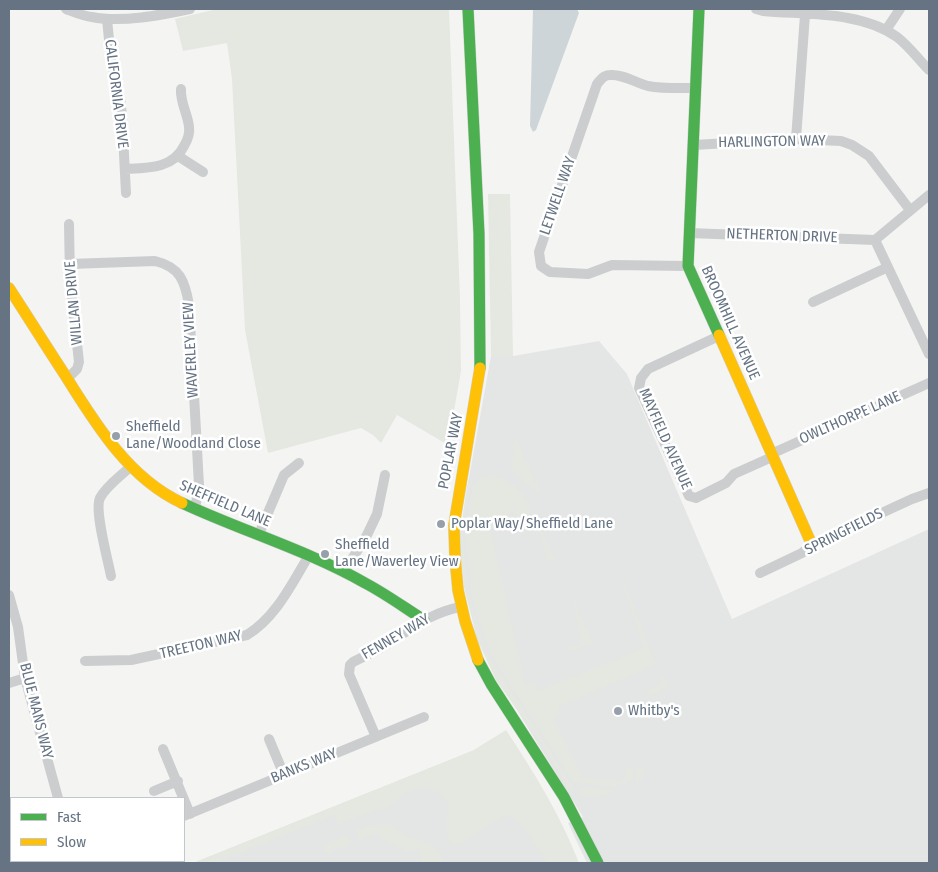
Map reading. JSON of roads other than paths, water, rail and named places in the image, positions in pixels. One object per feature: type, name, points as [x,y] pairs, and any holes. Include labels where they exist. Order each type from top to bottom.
[{"type":"street","points":[[66,9],[91,17],[107,19],[125,19],[190,9]]},
{"type":"street","name":"POPLAR WAY","points":[[468,9],[479,234],[480,366],[454,518],[453,544],[461,607],[475,653],[486,676],[576,816],[598,863]]},
{"type":"street","name":"BROOMHILL AVENUE","points":[[699,9],[688,266],[812,545]]},
{"type":"street","points":[[756,9],[840,17],[874,23],[899,38],[929,70]]},
{"type":"street","points":[[886,30],[900,9]]},
{"type":"street","points":[[796,139],[805,14]]},
{"type":"street","name":"CALIFORNIA DRIVE","points":[[107,19],[111,60],[121,106],[126,193]]},
{"type":"street","name":"LETWELL WAY","points":[[688,266],[612,265],[588,274],[550,272],[541,266],[539,252],[597,84],[602,78],[608,75],[662,88],[696,88]]},
{"type":"street","points":[[181,89],[182,103],[189,127],[188,138],[178,156],[203,172]]},
{"type":"street","name":"HARLINGTON WAY","points":[[694,145],[796,139],[841,142],[869,156],[910,210]]},
{"type":"street","name":"CALIFORNIA DRIVE","points":[[125,169],[160,166],[178,156]]},
{"type":"street","points":[[929,195],[875,240],[929,354]]},
{"type":"street","name":"WILLAN DRIVE","points":[[68,378],[77,369],[79,362],[72,304],[69,224]]},
{"type":"street","name":"NETHERTON DRIVE","points":[[690,233],[875,240]]},
{"type":"street","name":"WAVERLEY VIEW","points":[[70,264],[155,262],[165,264],[174,269],[186,288],[190,305],[199,485],[195,509]]},
{"type":"street","points":[[813,302],[888,267]]},
{"type":"street","name":"SHEFFIELD LANE","points":[[9,288],[96,422],[131,466],[152,485],[167,496],[195,509],[259,534],[344,572],[366,583],[424,620]]},
{"type":"street","name":"MAYFIELD AVENUE","points":[[718,336],[648,369],[641,378],[639,388],[689,496],[696,498],[726,483],[734,474],[772,455]]},
{"type":"street","name":"OWLTHORPE LANE","points":[[772,455],[929,383]]},
{"type":"street","points":[[259,534],[284,475],[299,463]]},
{"type":"street","points":[[111,576],[98,506],[104,492],[131,466]]},
{"type":"street","points":[[344,572],[367,536],[377,514],[385,475]]},
{"type":"street","name":"SPRINGFIELDS","points":[[760,573],[802,553],[812,545],[929,493]]},
{"type":"street","name":"TREETON WAY","points":[[85,661],[131,660],[247,635],[256,630],[275,610],[308,557]]},
{"type":"street","name":"BLUE MANS WAY","points":[[9,595],[18,627],[25,678],[58,797]]},
{"type":"street","name":"FENNEY WAY","points":[[376,737],[349,674],[350,665],[352,662],[382,647],[424,620],[446,610],[461,607]]},
{"type":"street","points":[[9,683],[25,678]]},
{"type":"street","name":"BANKS WAY","points":[[187,815],[424,717]]},
{"type":"street","points":[[269,739],[284,775]]},
{"type":"street","points":[[163,749],[178,781],[182,797]]},
{"type":"street","points":[[154,792],[178,781]]},
{"type":"place","name":"Sheffield Lane/Woodland Close","points":[[116,436]]},
{"type":"place","name":"Poplar Way/Sheffield Lane","points":[[441,524]]},
{"type":"place","name":"Sheffield Lane/Waverley View","points":[[325,554]]},
{"type":"place","name":"Whitby's","points":[[618,711]]}]
